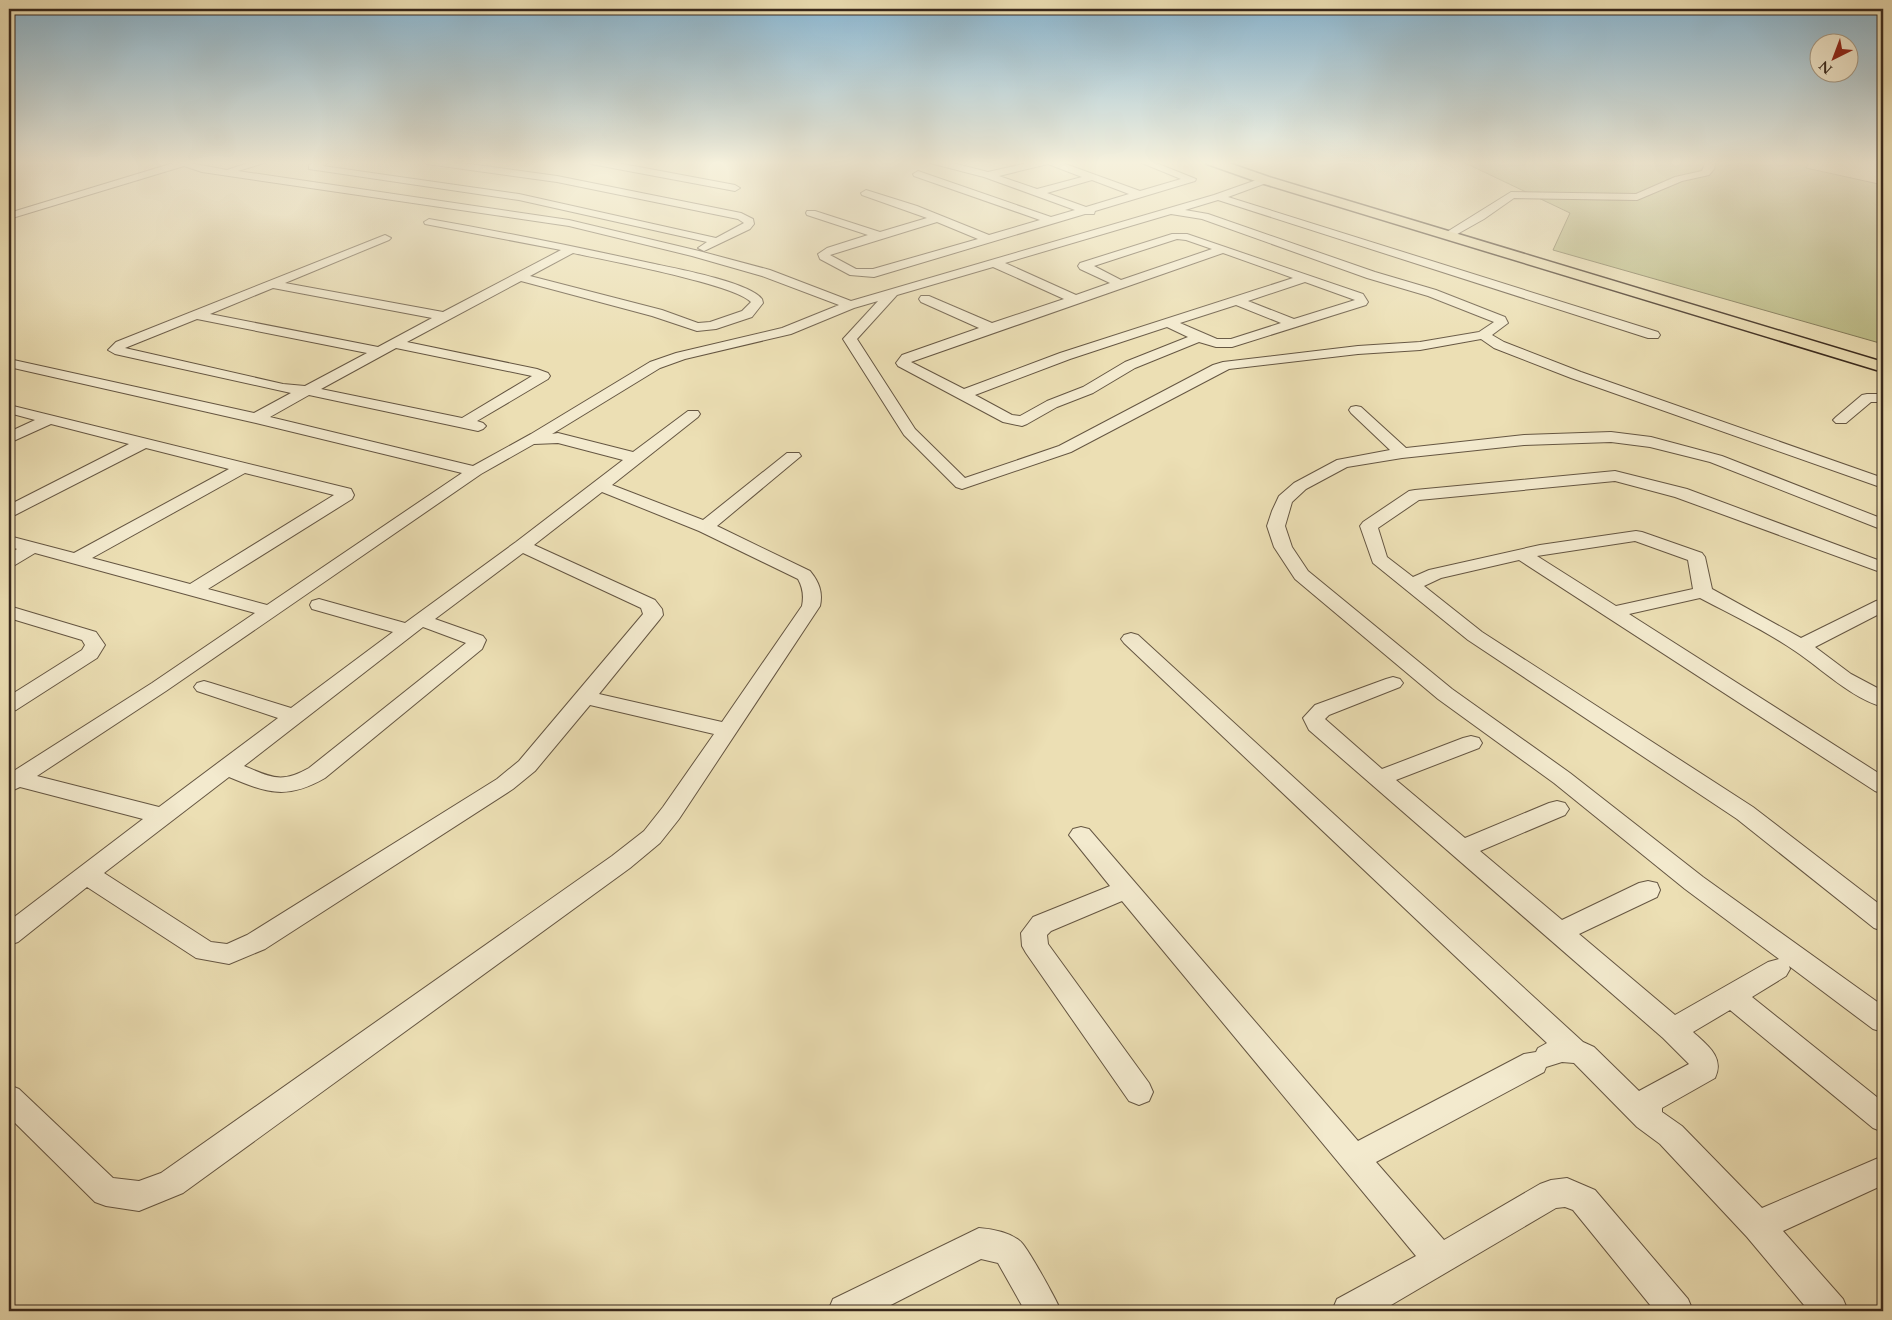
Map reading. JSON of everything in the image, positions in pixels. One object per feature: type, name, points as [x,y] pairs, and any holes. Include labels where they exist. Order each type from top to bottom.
[{"type":"main road","points":[[1407,223],[1883,367]]},
{"type":"street","points":[[432,223],[532,240],[700,278],[743,292],[756,300],[757,303],[747,314],[711,326],[697,327],[657,313],[520,277]]},
{"type":"street","points":[[566,223],[695,253],[766,273],[850,305]]},
{"type":"street","points":[[634,223],[716,241]]},
{"type":"street","points":[[695,253],[746,227],[750,223]]},
{"type":"street","points":[[840,223],[878,235]]},
{"type":"street","points":[[922,223],[831,250],[824,254],[824,257],[854,272],[869,274],[1046,223]]},
{"type":"street","points":[[949,223],[989,239]]},
{"type":"street","points":[[1115,223],[1121,225]]},
{"type":"street","points":[[13,782],[159,687],[475,471],[604,397],[643,371],[677,357],[781,333],[850,305],[1130,223]]},
{"type":"street","points":[[892,293],[850,338],[909,432],[962,484],[1065,449],[1228,365],[1358,350],[1420,346],[1483,335],[1501,323],[1500,320],[1432,293],[1371,275],[1223,223]]},
{"type":"street","points":[[1299,223],[1653,335]]},
{"type":"street","points":[[1448,235],[1470,223]]},
{"type":"street","points":[[1121,284],[1084,266],[1180,236],[1223,249],[1359,297],[1362,302],[1232,343],[1216,343],[1167,322]]},
{"type":"street","points":[[384,238],[122,345],[115,350],[283,388],[309,391],[471,424],[544,376],[396,344]]},
{"type":"street","points":[[1139,248],[1180,264]]},
{"type":"street","points":[[256,418],[447,318],[571,249]]},
{"type":"street","points":[[1199,337],[1130,365],[1088,390],[1052,404],[1022,421],[1008,419],[903,363],[904,360],[991,328],[1223,249]]},
{"type":"street","points":[[996,263],[1077,300]]},
{"type":"street","points":[[964,394],[1065,356],[1305,278]]},
{"type":"street","points":[[273,284],[447,318]]},
{"type":"street","points":[[925,299],[991,328]]},
{"type":"street","points":[[1236,300],[1291,323]]},
{"type":"street","points":[[196,315],[381,352]]},
{"type":"street","points":[[1483,335],[1499,345],[1567,372],[1883,483]]},
{"type":"street","points":[[9,363],[256,418],[475,471]]},
{"type":"street","points":[[1840,420],[1867,398],[1883,398]]},
{"type":"street","points":[[9,409],[342,491],[346,495],[194,590]]},
{"type":"street","points":[[1356,410],[1402,453]]},
{"type":"street","points":[[9,935],[86,874],[414,625],[522,546],[693,414]]},
{"type":"street","points":[[9,438],[50,419]]},
{"type":"street","points":[[1883,524],[1716,459],[1644,440],[1611,437],[1524,440],[1402,453],[1343,464],[1300,486],[1285,500],[1276,526],[1283,547],[1301,575],[1458,704],[1562,778],[1675,869],[1883,1021]]},
{"type":"street","points":[[530,440],[558,438],[627,455],[632,461]]},
{"type":"street","points":[[9,511],[145,442]]},
{"type":"street","points":[[705,527],[793,456]]},
{"type":"street","points":[[78,558],[244,468]]},
{"type":"street","points":[[1883,568],[1681,493],[1615,476],[1415,496],[1369,526],[1379,559],[1474,636],[1745,812],[1883,921]]},
{"type":"street","points":[[9,1098],[106,1192],[139,1196],[172,1183],[621,862],[652,837],[671,813],[811,606],[813,597],[812,585],[804,575],[705,527],[600,486]]},
{"type":"street","points":[[1410,585],[1435,574],[1522,554],[1636,536],[1696,557],[1703,592]]},
{"type":"street","points":[[9,541],[78,558],[269,611]]},
{"type":"street","points":[[86,874],[205,951],[229,954],[256,942],[505,784],[527,766],[653,615],[653,609],[648,604],[522,546]]},
{"type":"street","points":[[9,561],[33,547]]},
{"type":"street","points":[[1522,554],[1883,786]]},
{"type":"street","points":[[1613,612],[1703,592],[1801,646],[1844,678],[1883,700]]},
{"type":"street","points":[[227,767],[278,787],[303,783],[475,645],[476,640],[319,605]]},
{"type":"street","points":[[1801,646],[1883,605]]},
{"type":"street","points":[[9,612],[89,636],[95,645],[90,654],[9,705]]},
{"type":"street","points":[[1131,639],[1551,1056]]},
{"type":"street","points":[[1393,683],[1322,710],[1314,718],[1317,724],[1673,1030],[1703,1059],[1704,1069],[1648,1102],[1647,1118]]},
{"type":"street","points":[[204,687],[294,716]]},
{"type":"street","points":[[585,697],[728,730]]},
{"type":"street","points":[[1380,778],[1470,742]]},
{"type":"street","points":[[13,782],[163,816]]},
{"type":"street","points":[[1462,849],[1557,809]]},
{"type":"street","points":[[1081,835],[1440,1260]]},
{"type":"street","points":[[1127,889],[1042,924],[1034,933],[1035,946],[1139,1092]]},
{"type":"street","points":[[1560,932],[1648,890]]},
{"type":"street","points":[[1673,1030],[1777,969]]},
{"type":"street","points":[[1732,996],[1883,1119]]},
{"type":"street","points":[[1355,1158],[1551,1056],[1584,1055],[1647,1118],[1671,1135],[1758,1226],[1831,1311]]},
{"type":"street","points":[[1758,1226],[1883,1170]]},
{"type":"street","points":[[1349,1311],[1551,1194],[1567,1192],[1584,1200],[1676,1311]]},
{"type":"street","points":[[844,1311],[979,1243],[994,1245],[1009,1252],[1044,1311]]},
{"type":"green space","points":[[1566,223],[1883,223],[1883,344],[1553,250]]}]
